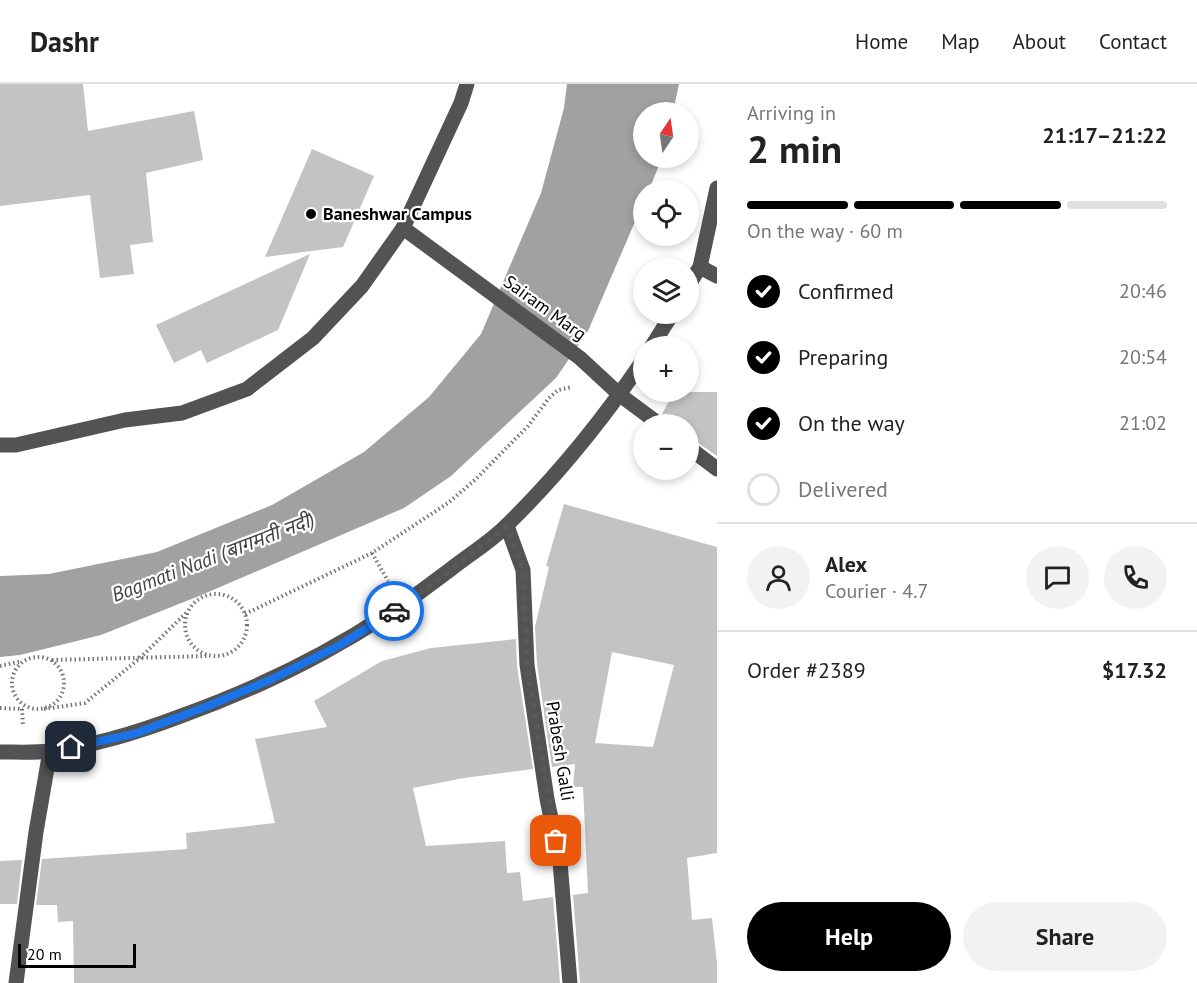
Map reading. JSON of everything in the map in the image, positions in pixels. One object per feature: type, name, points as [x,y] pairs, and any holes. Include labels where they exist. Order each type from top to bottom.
[{"type":"street","points":[[0,445],[16,445],[125,420],[182,413],[247,389],[313,338],[362,286],[403,228],[467,84]]},
{"type":"street","points":[[717,188],[699,267],[717,276]]},
{"type":"street","name":"Sairam Marg","points":[[403,228],[580,358],[620,395],[646,414]]},
{"type":"street","points":[[0,752],[50,751],[134,734],[208,706],[282,674],[340,645],[402,605],[507,526],[565,464],[633,376]]},
{"type":"street","points":[[699,455],[717,469]]},
{"type":"street","name":"Prabesh Galli","points":[[507,526],[523,570],[527,665],[560,862],[570,983]]},
{"type":"street","points":[[15,983],[50,751]]},
{"type":"path","points":[[245,614],[372,553],[415,526],[448,503],[476,479],[528,426],[558,390],[605,381]]},
{"type":"path","points":[[0,666],[34,657],[52,660],[140,658],[212,656],[221,656],[240,647],[248,626],[241,606],[233,599],[224,595],[212,594],[202,597],[140,658],[85,703],[35,710],[0,708]]},
{"type":"path","points":[[188,611],[185,620],[188,639],[194,648],[212,656]]},
{"type":"path","points":[[25,660],[14,672],[12,689],[20,703],[35,710]]},
{"type":"path","points":[[44,709],[59,700],[64,692],[65,683],[59,666],[52,660]]},
{"type":"water","name":"Bagmati Nadi (बागमती नदी)","points":[[567,84],[679,84],[675,102],[633,102],[633,168],[658,168],[653,180],[633,180],[633,226],[588,331],[556,378],[451,476],[404,508],[199,596],[101,635],[20,655],[0,657],[0,576],[49,574],[157,552],[272,505],[364,452],[429,397],[481,334],[541,193],[564,108]]},
{"type":"building","points":[[0,84],[83,84],[88,131],[194,111],[203,160],[146,173],[153,242],[130,245],[134,274],[100,278],[90,195],[0,206]]},
{"type":"building","points":[[312,149],[374,176],[343,247],[265,257]]},
{"type":"building","points":[[310,254],[278,330],[207,363],[201,350],[174,363],[156,325]]},
{"type":"building","points":[[699,392],[717,392],[717,456],[699,444],[699,414],[662,414],[669,402],[699,402]]},
{"type":"building","points":[[564,504],[717,547],[717,853],[687,858],[692,920],[712,918],[717,983],[580,983],[573,895],[588,893],[583,787],[573,787],[575,764],[552,767],[537,664],[535,627],[549,567],[546,566]],"holes":[[[612,652],[674,665],[653,747],[595,743]]]},
{"type":"building","points":[[516,639],[517,666],[533,769],[464,778],[413,788],[426,846],[505,841],[507,873],[520,872],[523,901],[553,897],[560,983],[74,983],[73,921],[58,922],[57,905],[36,905],[42,859],[187,849],[186,833],[275,823],[255,739],[327,727],[314,701],[382,661],[431,648]]},
{"type":"building","points":[[22,860],[17,904],[0,904],[0,861]]},
{"type":"way so far","points":[[394,611],[417,596],[507,526],[523,570],[527,665],[556,841]]},
{"type":"place","name":"Baneshwar Campus","points":[[311,214]]},
{"type":"route","points":[[71,747],[134,734],[208,706],[272,679],[340,645],[394,611]]}]
